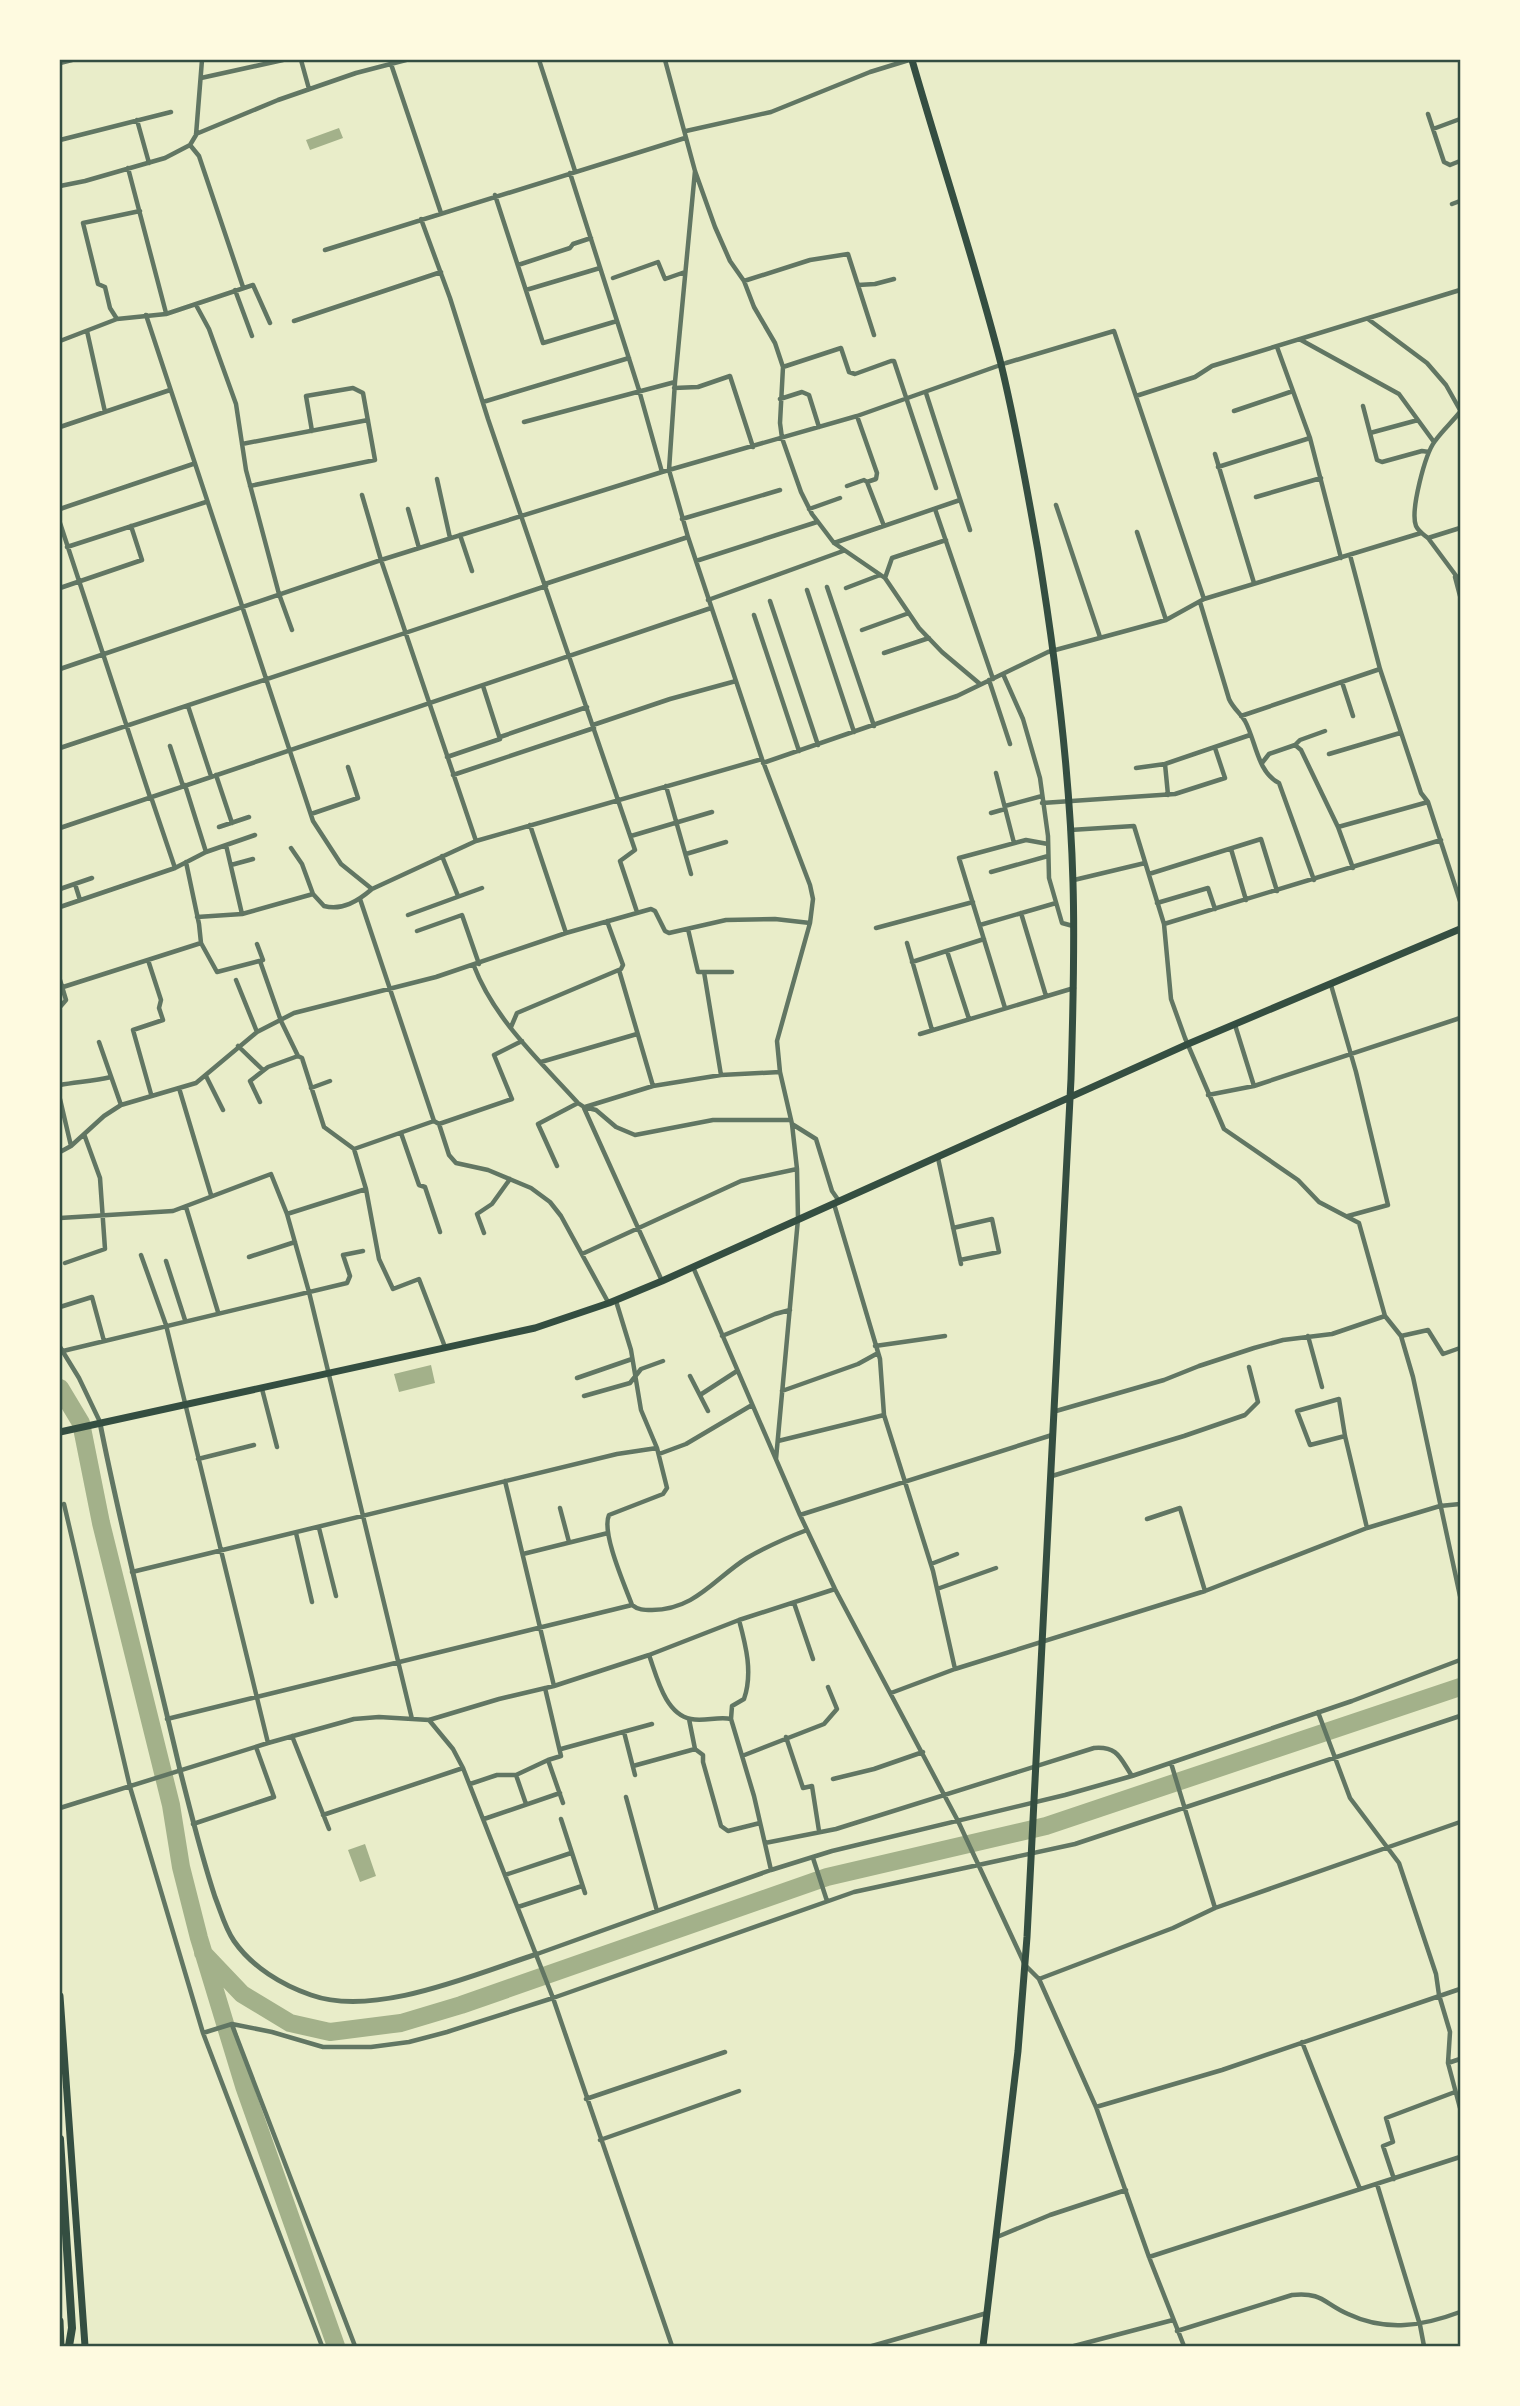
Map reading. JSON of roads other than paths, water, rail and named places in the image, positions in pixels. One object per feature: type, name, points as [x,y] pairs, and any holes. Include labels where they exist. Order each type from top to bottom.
[{"type":"highway","points":[[60,2029],[61,2019]]},
{"type":"highway","points":[[60,2139],[72,2328],[69,2347]]},
{"type":"main road","points":[[911,60],[1001,365],[1019,445],[1054,651],[1069,801],[1073,880],[1074,988],[1070,1097],[1036,1804],[1018,2051],[983,2347]]},
{"type":"main road","points":[[60,1432],[534,1328],[612,1302],[1188,1044],[1461,929]]},
{"type":"main road","points":[[60,1996],[85,2347]]},
{"type":"main road","points":[[60,2320],[61,2347]]},
{"type":"street","points":[[60,63],[72,60]]},
{"type":"street","points":[[60,186],[149,163],[180,152],[190,145],[196,135],[202,60]]},
{"type":"street","points":[[201,78],[283,60]]},
{"type":"street","points":[[301,60],[309,89]]},
{"type":"street","points":[[196,135],[278,100],[356,73],[406,60]]},
{"type":"street","points":[[539,60],[662,472]]},
{"type":"street","points":[[665,60],[695,171],[730,261],[744,281],[754,307],[775,343],[783,367],[780,399],[782,439],[810,509],[834,543],[883,577],[929,638],[980,684]]},
{"type":"street","points":[[325,250],[685,134],[771,111],[870,72],[911,60]]},
{"type":"street","points":[[391,64],[441,213]]},
{"type":"street","points":[[60,140],[171,112]]},
{"type":"street","points":[[1428,114],[1444,162],[1450,165],[1461,161]]},
{"type":"street","points":[[1433,129],[1461,119]]},
{"type":"street","points":[[137,120],[149,163]]},
{"type":"street","points":[[190,145],[199,156],[243,287]]},
{"type":"street","points":[[128,169],[166,314]]},
{"type":"street","points":[[695,171],[674,385],[669,470],[708,600],[813,899],[810,923],[779,1029],[777,1052],[797,1169],[798,1219],[776,1459]]},
{"type":"street","points":[[495,195],[543,343],[617,321]]},
{"type":"street","points":[[1452,204],[1461,201]]},
{"type":"street","points":[[117,320],[110,308],[105,287],[99,284],[83,223],[140,211]]},
{"type":"street","points":[[421,219],[631,836],[635,850],[620,861],[637,912]]},
{"type":"street","points":[[517,265],[570,248],[573,244],[591,238]]},
{"type":"street","points":[[744,281],[810,260],[848,254],[874,335]]},
{"type":"street","points":[[613,278],[658,262],[665,279],[685,272]]},
{"type":"street","points":[[526,290],[600,268]]},
{"type":"street","points":[[294,321],[441,272]]},
{"type":"street","points":[[858,285],[894,279]]},
{"type":"street","points":[[60,341],[117,320],[166,314],[253,285],[270,323]]},
{"type":"street","points":[[235,290],[252,336]]},
{"type":"street","points":[[1136,396],[1195,377],[1212,366],[1461,290]]},
{"type":"street","points":[[196,305],[209,329],[236,404],[250,486],[279,594],[292,630]]},
{"type":"street","points":[[146,315],[193,464],[311,814],[327,845],[341,864],[372,889]]},
{"type":"street","points":[[1367,319],[1427,363],[1446,385],[1461,411],[1434,442],[1429,452],[1418,489],[1415,522],[1461,581]]},
{"type":"street","points":[[87,331],[105,412]]},
{"type":"street","points":[[60,669],[381,560],[662,472],[857,416],[1001,365],[1114,331],[1202,601],[1229,699],[1245,720],[1271,779],[1279,783],[1314,880]]},
{"type":"street","points":[[1301,340],[1399,394],[1434,442]]},
{"type":"street","points":[[1277,347],[1310,438],[1341,558]]},
{"type":"street","points":[[783,367],[841,348],[849,372],[855,374],[894,361],[936,488]]},
{"type":"street","points":[[483,402],[629,358]]},
{"type":"street","points":[[524,422],[639,390],[674,385],[698,387],[730,376],[753,447]]},
{"type":"street","points":[[250,486],[375,460],[363,393],[353,388],[306,397],[312,431]]},
{"type":"street","points":[[60,427],[170,390]]},
{"type":"street","points":[[1234,411],[1293,391]]},
{"type":"street","points":[[780,399],[802,392],[809,395],[819,427]]},
{"type":"street","points":[[926,393],[970,530]]},
{"type":"street","points":[[1363,406],[1377,460],[1381,462],[1422,451],[1429,452]]},
{"type":"street","points":[[847,486],[876,479],[877,473],[857,416]]},
{"type":"street","points":[[242,444],[368,420]]},
{"type":"street","points":[[1370,433],[1418,420]]},
{"type":"street","points":[[1218,467],[1310,438]]},
{"type":"street","points":[[1214,454],[1254,583]]},
{"type":"street","points":[[60,509],[193,464]]},
{"type":"street","points":[[1256,497],[1321,478]]},
{"type":"street","points":[[437,479],[450,538]]},
{"type":"street","points":[[867,482],[884,526]]},
{"type":"street","points":[[682,519],[780,490]]},
{"type":"street","points":[[362,495],[381,560],[476,841]]},
{"type":"street","points":[[810,509],[840,498]]},
{"type":"street","points":[[834,543],[960,500]]},
{"type":"street","points":[[67,547],[206,502]]},
{"type":"street","points":[[1056,506],[1100,637]]},
{"type":"street","points":[[408,509],[419,548]]},
{"type":"street","points":[[935,509],[1010,744]]},
{"type":"street","points":[[695,561],[817,522]]},
{"type":"street","points":[[60,523],[175,867]]},
{"type":"street","points":[[60,588],[142,560],[131,526]]},
{"type":"street","points":[[1427,538],[1461,528]]},
{"type":"street","points":[[1137,532],[1166,620]]},
{"type":"street","points":[[291,848],[302,864],[313,894],[324,906],[340,908],[360,899],[372,889],[476,841],[818,745],[957,696],[1054,651],[1166,620],[1202,601],[1254,583],[1421,533]]},
{"type":"street","points":[[460,535],[472,571]]},
{"type":"street","points":[[60,748],[688,537]]},
{"type":"street","points":[[846,588],[883,577],[892,558],[946,540]]},
{"type":"street","points":[[708,600],[843,551]]},
{"type":"street","points":[[1350,555],[1400,733],[1421,793],[1429,802],[1461,901]]},
{"type":"street","points":[[1455,576],[1461,596]]},
{"type":"street","points":[[827,587],[874,726]]},
{"type":"street","points":[[807,590],[855,732]]},
{"type":"street","points":[[770,601],[818,745]]},
{"type":"street","points":[[60,827],[711,608]]},
{"type":"street","points":[[862,630],[909,613]]},
{"type":"street","points":[[754,615],[799,751]]},
{"type":"street","points":[[884,653],[929,638]]},
{"type":"street","points":[[1240,716],[1380,669]]},
{"type":"street","points":[[1003,674],[1023,719],[1034,753],[1048,844],[1049,878],[1062,923],[1073,926]]},
{"type":"street","points":[[453,775],[670,699],[736,681]]},
{"type":"street","points":[[1342,682],[1353,716]]},
{"type":"street","points":[[483,686],[500,737]]},
{"type":"street","points":[[188,706],[232,823]]},
{"type":"street","points":[[447,757],[587,707]]},
{"type":"street","points":[[1262,763],[1269,754],[1325,731]]},
{"type":"street","points":[[1329,754],[1400,733]]},
{"type":"street","points":[[1136,768],[1165,764],[1250,735]]},
{"type":"street","points":[[1296,745],[1301,750],[1338,827],[1353,868]]},
{"type":"street","points":[[170,746],[206,852]]},
{"type":"street","points":[[1042,803],[1167,794],[1225,778],[1215,748]]},
{"type":"street","points":[[1165,764],[1167,794]]},
{"type":"street","points":[[311,814],[358,798],[348,767]]},
{"type":"street","points":[[996,773],[1014,843]]},
{"type":"street","points":[[666,786],[691,874]]},
{"type":"street","points":[[991,813],[1042,796]]},
{"type":"street","points":[[1338,827],[1429,802]]},
{"type":"street","points":[[631,836],[712,812]]},
{"type":"street","points":[[219,827],[249,817]]},
{"type":"street","points":[[530,825],[566,933]]},
{"type":"street","points":[[1070,830],[1134,826],[1164,924],[1171,999],[1224,1129],[1298,1180],[1319,1202],[1359,1223],[1385,1316],[1401,1336],[1413,1377],[1461,1596]]},
{"type":"street","points":[[60,907],[175,867],[206,852],[255,835]]},
{"type":"street","points":[[1149,874],[1261,839],[1277,891]]},
{"type":"street","points":[[1006,1008],[959,858],[1026,840],[1048,844]]},
{"type":"street","points":[[1164,924],[1441,840]]},
{"type":"street","points":[[686,854],[726,842]]},
{"type":"street","points":[[226,845],[242,914]]},
{"type":"street","points":[[1231,849],[1246,900]]},
{"type":"street","points":[[442,856],[458,896]]},
{"type":"street","points":[[991,872],[1048,856]]},
{"type":"street","points":[[231,865],[253,859]]},
{"type":"street","points":[[186,862],[201,943],[217,972],[260,961]]},
{"type":"street","points":[[1073,880],[1145,863]]},
{"type":"street","points":[[60,889],[92,878]]},
{"type":"street","points":[[75,884],[80,900]]},
{"type":"street","points":[[408,915],[482,888]]},
{"type":"street","points":[[1157,903],[1208,888],[1215,909]]},
{"type":"street","points":[[197,917],[242,914],[313,894]]},
{"type":"street","points":[[360,899],[449,1155],[456,1163],[488,1170],[531,1188],[551,1202],[612,1302],[632,1359],[641,1410],[658,1451],[667,1488],[663,1494],[609,1515],[606,1520],[632,1605],[635,1608],[657,1610],[687,1602],[705,1593],[725,1574],[761,1550],[807,1530]]},
{"type":"street","points":[[876,928],[973,902]]},
{"type":"street","points":[[980,925],[1056,903]]},
{"type":"street","points":[[60,1152],[121,1105],[151,1094],[196,1083],[257,1032],[294,1013],[476,965],[566,933],[637,912],[655,911],[665,931],[669,933],[726,920],[775,919],[810,923]]},
{"type":"street","points":[[1021,913],[1046,996]]},
{"type":"street","points":[[417,931],[462,915],[482,986],[511,1028],[578,1103],[596,1110],[616,1127],[635,1135],[713,1120],[791,1122],[817,1139],[878,1353],[884,1415],[931,1564],[955,1669]]},
{"type":"street","points":[[511,1028],[517,1013],[618,970],[623,965],[607,921]]},
{"type":"street","points":[[688,929],[698,972],[732,972]]},
{"type":"street","points":[[912,962],[984,939]]},
{"type":"street","points":[[61,988],[201,943]]},
{"type":"street","points":[[907,943],[932,1030]]},
{"type":"street","points":[[257,944],[262,960],[260,961],[281,1021],[298,1056],[302,1058],[324,1127],[354,1149],[366,1189],[379,1259],[393,1289],[419,1279],[445,1348]]},
{"type":"street","points":[[947,951],[969,1019]]},
{"type":"street","points":[[148,960],[162,1000],[159,1008],[163,1020],[133,1030],[151,1094]]},
{"type":"street","points":[[618,970],[653,1086]]},
{"type":"street","points":[[704,972],[721,1075]]},
{"type":"street","points":[[236,979],[257,1032]]},
{"type":"street","points":[[60,980],[66,1000],[60,1007]]},
{"type":"street","points":[[1331,985],[1388,1206],[1348,1216]]},
{"type":"street","points":[[920,1034],[1074,988]]},
{"type":"street","points":[[1208,1095],[1254,1086],[1461,1018]]},
{"type":"street","points":[[1235,1025],[1254,1086]]},
{"type":"street","points":[[541,1062],[638,1034]]},
{"type":"street","points":[[354,1149],[512,1099],[495,1055],[522,1041]]},
{"type":"street","points":[[99,1042],[121,1105]]},
{"type":"street","points":[[238,1046],[263,1070]]},
{"type":"street","points":[[260,1102],[250,1081],[263,1070],[298,1056]]},
{"type":"street","points":[[584,1107],[653,1086],[721,1075],[780,1072]]},
{"type":"street","points":[[206,1076],[223,1110]]},
{"type":"street","points":[[60,1086],[111,1077]]},
{"type":"street","points":[[312,1088],[330,1082]]},
{"type":"street","points":[[178,1088],[211,1195]]},
{"type":"street","points":[[60,1100],[71,1146]]},
{"type":"street","points":[[557,1166],[538,1124],[578,1103]]},
{"type":"street","points":[[584,1107],[662,1281]]},
{"type":"street","points":[[401,1133],[419,1185],[425,1187],[440,1232]]},
{"type":"street","points":[[65,1263],[105,1249],[100,1178],[84,1134]]},
{"type":"street","points":[[938,1158],[960,1262],[999,1252],[992,1219],[953,1228]]},
{"type":"street","points":[[582,1254],[741,1181],[797,1169]]},
{"type":"street","points":[[60,1218],[173,1211],[271,1174],[287,1214],[309,1292],[412,1719]]},
{"type":"street","points":[[484,1233],[477,1214],[492,1204],[510,1179]]},
{"type":"street","points":[[287,1214],[366,1189]]},
{"type":"street","points":[[186,1207],[218,1312]]},
{"type":"street","points":[[249,1257],[295,1241]]},
{"type":"street","points":[[363,1251],[343,1255],[350,1276],[347,1283],[61,1349],[91,1401],[192,1825],[224,1923],[233,1940],[257,1965],[275,1979],[312,1996],[371,2001],[446,1984],[771,1870],[958,1821],[1036,1804],[1132,1776],[1461,1660]]},
{"type":"street","points":[[141,1255],[166,1325],[268,1743]]},
{"type":"street","points":[[166,1261],[185,1321]]},
{"type":"street","points":[[693,1267],[800,1515],[835,1589],[923,1752],[1026,1965],[1038,1979],[1096,2107],[1149,2257],[1185,2347]]},
{"type":"street","points":[[60,1307],[92,1297],[104,1341]]},
{"type":"street","points":[[722,1336],[790,1310]]},
{"type":"street","points":[[1056,1411],[1164,1380],[1254,1348],[1308,1336],[1332,1334],[1385,1316]]},
{"type":"street","points":[[1401,1336],[1427,1330],[1443,1354],[1461,1348]]},
{"type":"street","points":[[875,1346],[944,1336]]},
{"type":"street","points":[[1308,1336],[1322,1387]]},
{"type":"street","points":[[782,1391],[858,1364],[878,1353]]},
{"type":"street","points":[[577,1378],[632,1359]]},
{"type":"street","points":[[584,1396],[630,1383],[641,1369],[663,1362]]},
{"type":"street","points":[[1052,1476],[1245,1415],[1258,1402],[1249,1367]]},
{"type":"street","points":[[700,1395],[737,1371]]},
{"type":"street","points":[[690,1376],[708,1410]]},
{"type":"street","points":[[262,1389],[277,1447]]},
{"type":"street","points":[[1345,1436],[1310,1445],[1297,1411],[1339,1399],[1367,1528]]},
{"type":"street","points":[[132,1572],[617,1454],[658,1451],[686,1444],[752,1405]]},
{"type":"street","points":[[778,1441],[884,1415]]},
{"type":"street","points":[[800,1515],[1054,1434]]},
{"type":"street","points":[[198,1459],[254,1444]]},
{"type":"street","points":[[505,1481],[554,1686]]},
{"type":"street","points":[[65,1504],[130,1787],[202,2033],[322,2347]]},
{"type":"street","points":[[891,1693],[955,1669],[1205,1591],[1367,1528],[1440,1506],[1461,1504]]},
{"type":"street","points":[[560,1508],[569,1542]]},
{"type":"street","points":[[1147,1519],[1180,1508],[1205,1591]]},
{"type":"street","points":[[319,1528],[336,1596]]},
{"type":"street","points":[[523,1554],[608,1532]]},
{"type":"street","points":[[296,1533],[312,1602]]},
{"type":"street","points":[[931,1564],[957,1554]]},
{"type":"street","points":[[937,1589],[996,1568]]},
{"type":"street","points":[[60,1808],[256,1746],[354,1719],[379,1717],[429,1720],[554,1686],[649,1656],[739,1620],[835,1589]]},
{"type":"street","points":[[794,1603],[813,1659]]},
{"type":"street","points":[[167,1719],[632,1605]]},
{"type":"street","points":[[739,1620],[747,1647],[749,1686],[744,1699],[732,1706],[731,1719],[771,1870]]},
{"type":"street","points":[[649,1656],[667,1701],[689,1718],[731,1719]]},
{"type":"street","points":[[742,1756],[824,1724],[837,1709],[828,1687]]},
{"type":"street","points":[[470,1784],[497,1775],[516,1775],[561,1756],[545,1688]]},
{"type":"street","points":[[1318,1712],[1350,1798],[1399,1863],[1436,1974],[1450,2032],[1448,2063],[1461,2108]]},
{"type":"street","points":[[202,2033],[232,2024],[323,2046],[371,2047],[409,2042],[553,1997],[827,1901],[899,1881],[1033,1850],[1075,1844],[1461,1716]]},
{"type":"street","points":[[689,1718],[695,1749],[703,1755],[722,1826],[728,1831],[760,1823]]},
{"type":"street","points":[[429,1720],[453,1749],[463,1768],[537,1954],[672,2347]]},
{"type":"street","points":[[561,1749],[652,1724]]},
{"type":"street","points":[[624,1732],[635,1775]]},
{"type":"street","points":[[292,1736],[329,1829]]},
{"type":"street","points":[[786,1737],[803,1788],[812,1786],[819,1831]]},
{"type":"street","points":[[192,1825],[274,1797],[256,1746]]},
{"type":"street","points":[[765,1843],[836,1829],[1094,1748],[1108,1746],[1115,1750],[1132,1776]]},
{"type":"street","points":[[633,1766],[695,1749]]},
{"type":"street","points":[[833,1779],[874,1769],[923,1752]]},
{"type":"street","points":[[548,1760],[563,1803]]},
{"type":"street","points":[[1171,1763],[1215,1908]]},
{"type":"street","points":[[323,1815],[463,1768]]},
{"type":"street","points":[[516,1775],[526,1805]]},
{"type":"street","points":[[484,1819],[559,1793]]},
{"type":"street","points":[[626,1797],[657,1912]]},
{"type":"street","points":[[561,1819],[585,1893]]},
{"type":"street","points":[[1038,1979],[1173,1928],[1215,1908],[1461,1822]]},
{"type":"street","points":[[505,1875],[571,1853]]},
{"type":"street","points":[[813,1858],[827,1901]]},
{"type":"street","points":[[518,1907],[582,1886]]},
{"type":"street","points":[[1096,2107],[1222,2070],[1461,1989]]},
{"type":"street","points":[[232,2024],[355,2347]]},
{"type":"street","points":[[1302,2042],[1360,2189]]},
{"type":"street","points":[[586,2099],[724,2052]]},
{"type":"street","points":[[1448,2063],[1461,2059]]},
{"type":"street","points":[[600,2140],[739,2091]]},
{"type":"street","points":[[1394,2179],[1383,2146],[1393,2142],[1385,2118],[1455,2092]]},
{"type":"street","points":[[1149,2257],[1461,2157]]},
{"type":"street","points":[[1377,2184],[1420,2325],[1424,2347]]},
{"type":"street","points":[[996,2237],[1050,2215],[1126,2190]]},
{"type":"street","points":[[1177,2331],[1292,2295],[1309,2293],[1323,2298],[1344,2312],[1375,2324],[1420,2325],[1461,2312]]},
{"type":"street","points":[[872,2347],[987,2313]]},
{"type":"street","points":[[1073,2347],[1174,2320]]},
{"type":"waterway","points":[[60,1388],[81,1423],[101,1523],[171,1805],[181,1867],[199,1938],[244,2086],[336,2346]]},
{"type":"waterway","points":[[203,1953],[242,1994],[290,2023],[330,2032],[401,2023],[461,2005],[827,1877],[1046,1826],[1460,1687]]}]
